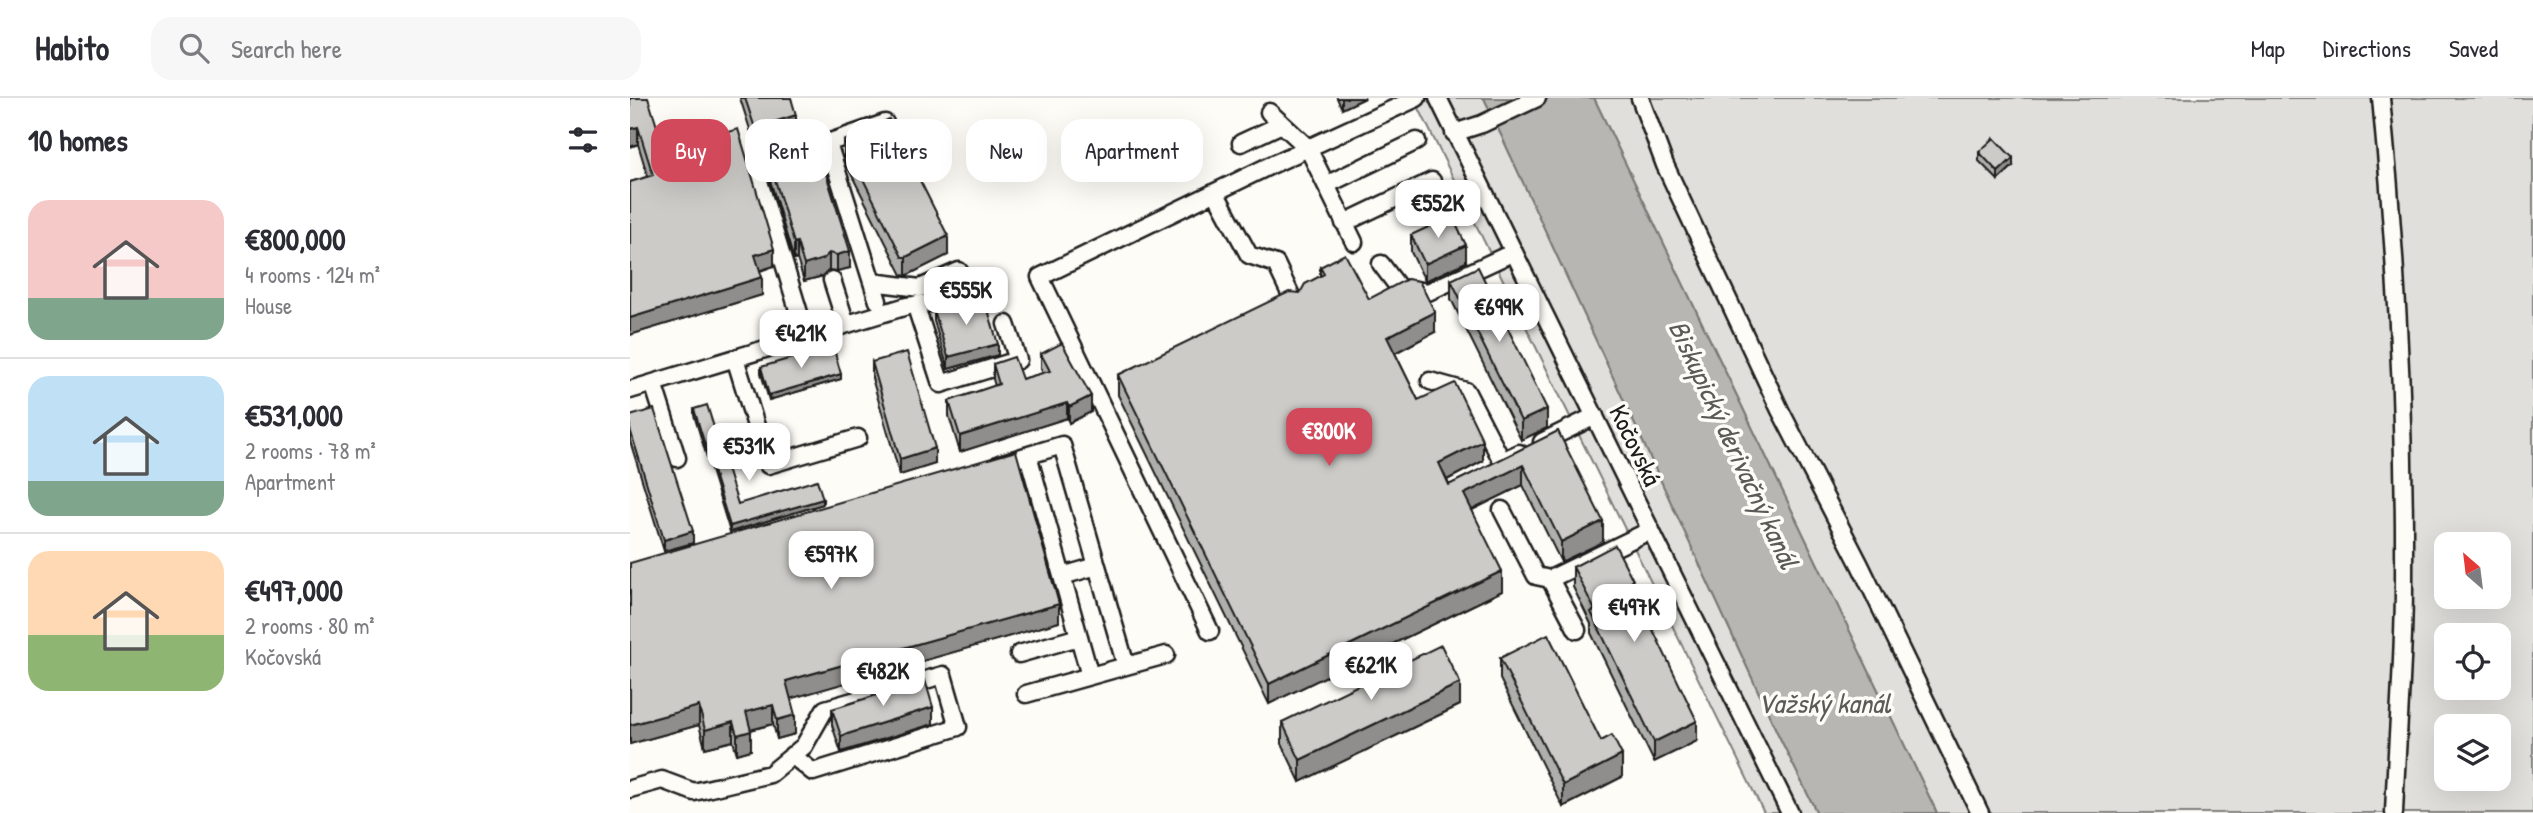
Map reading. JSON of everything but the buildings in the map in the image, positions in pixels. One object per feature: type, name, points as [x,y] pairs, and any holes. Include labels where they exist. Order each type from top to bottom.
[{"type":"street","points":[[1210,631],[1040,277],[1417,98]]},
{"type":"street","name":"Kočovská","points":[[1438,98],[1788,812]]},
{"type":"street","points":[[1454,133],[1482,124],[1537,98]]},
{"type":"street","points":[[1640,98],[1665,165],[1774,397],[1860,565],[1980,813]]},
{"type":"street","points":[[2381,98],[2390,188],[2402,400],[2404,587],[2394,813]]},
{"type":"street","points":[[1269,112],[1308,148],[1354,242]]},
{"type":"street","points":[[1241,143],[1282,124]]},
{"type":"street","points":[[1326,185],[1417,141]]},
{"type":"street","points":[[832,156],[878,301]]},
{"type":"street","points":[[1344,223],[1432,181]]},
{"type":"street","points":[[759,182],[806,336]]},
{"type":"street","points":[[1215,192],[1249,256],[1276,264],[1295,304]]},
{"type":"street","points":[[1381,264],[1399,288],[1428,292],[1514,252]]},
{"type":"street","points":[[872,282],[920,288],[959,271]]},
{"type":"street","points":[[832,280],[846,324]]},
{"type":"street","points":[[630,390],[917,304],[997,294]]},
{"type":"street","points":[[917,304],[941,384],[1017,360],[1006,324]]},
{"type":"street","points":[[735,358],[768,465],[858,438]]},
{"type":"street","points":[[1430,382],[1466,391],[1502,461],[1595,416]]},
{"type":"street","points":[[653,383],[677,458]]},
{"type":"street","points":[[981,470],[1062,445],[1126,666]]},
{"type":"street","points":[[1028,456],[1090,676]]},
{"type":"street","points":[[1502,510],[1536,576],[1550,579],[1651,530]]},
{"type":"street","points":[[1062,576],[1097,566]]},
{"type":"street","points":[[1550,579],[1577,630]]},
{"type":"street","points":[[1019,654],[1079,637]]},
{"type":"street","points":[[1026,694],[1166,655]]},
{"type":"street","points":[[630,789],[662,780],[694,792],[770,774],[792,755],[804,746],[825,709],[943,675],[958,727],[813,772],[792,755]]},
{"type":"shaded area","points":[[1414,98],[1484,98],[1817,813],[1764,813]]},
{"type":"shaded area","points":[[1594,98],[2533,98],[2533,813],[1937,813]]},
{"type":"water","name":"Važský kanál","points":[[1484,98],[1594,98],[1937,813],[1817,813]]},
{"type":"water label","name":"Biskupický derivačný kanál","points":[[1734,444]]}]
